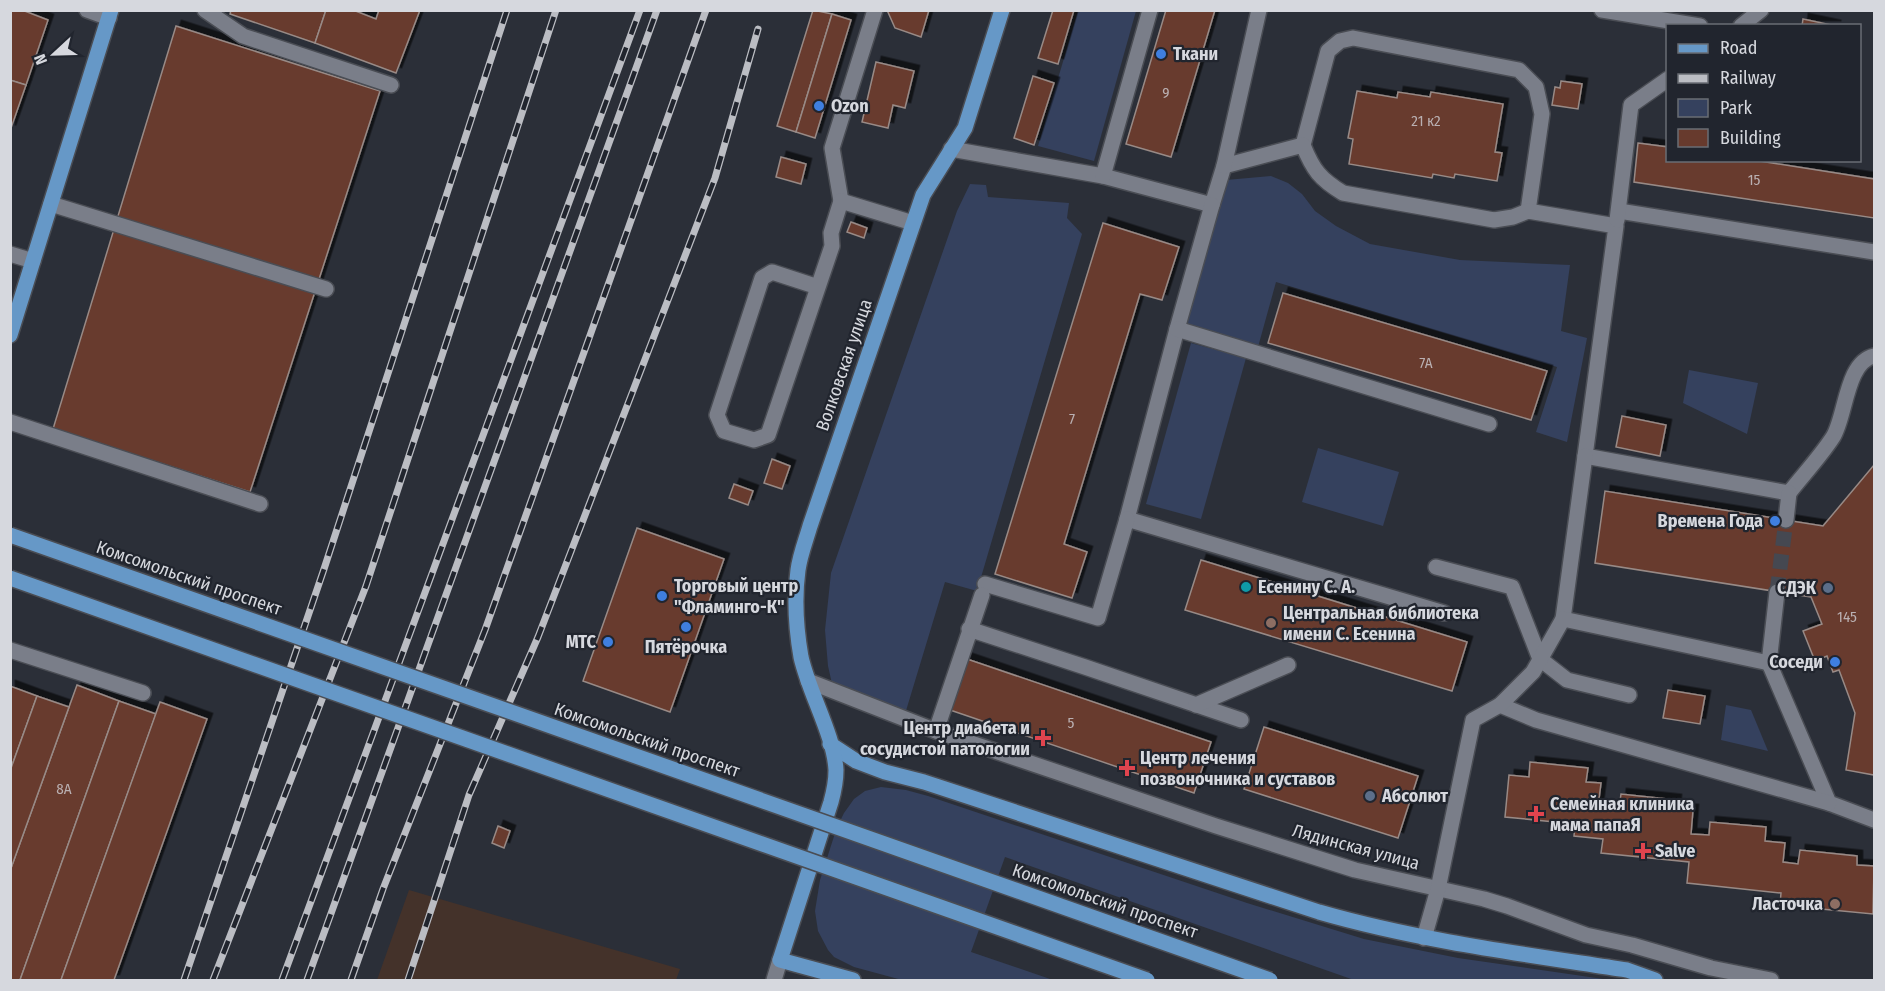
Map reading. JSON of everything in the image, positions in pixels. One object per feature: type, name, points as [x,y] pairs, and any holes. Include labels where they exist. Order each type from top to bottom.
[{"type":"main road","name":"Волковская улица","points":[[780,960],[835,787],[836,770],[831,744],[801,656],[795,610],[798,568],[810,526],[923,195],[965,128],[1002,10]]},
{"type":"main road","points":[[10,335],[110,14]]},
{"type":"main road","name":"Комсомольский проспект","points":[[10,535],[1270,981]]},
{"type":"main road","points":[[10,578],[1147,981]]},
{"type":"main road","points":[[831,744],[856,761],[885,772],[924,782],[1318,912],[1367,926],[1424,938],[1627,970],[1655,981]]},
{"type":"main road","points":[[780,960],[853,981]]},
{"type":"street","points":[[87,10],[110,14]]},
{"type":"street","points":[[206,10],[243,36],[391,85]]},
{"type":"street","points":[[818,287],[772,272],[762,279],[717,415],[724,431],[754,440],[768,435],[832,246],[831,233],[841,201],[832,148],[875,10]]},
{"type":"street","points":[[1103,176],[1150,10]]},
{"type":"street","points":[[936,731],[983,589],[1098,618],[1224,166],[1258,10]]},
{"type":"street","points":[[1602,10],[1688,24]]},
{"type":"street","points":[[1744,24],[1761,10]]},
{"type":"street","points":[[1528,211],[1542,114],[1536,87],[1519,70],[1353,38],[1340,41],[1328,51],[1303,145],[1311,166],[1323,181],[1343,193],[1494,220],[1513,217],[1528,211],[1617,218],[1875,252]]},
{"type":"street","points":[[1424,938],[1438,889],[1473,720],[1500,705],[1533,672],[1563,620],[1631,105],[1666,80]]},
{"type":"street","points":[[1224,166],[1303,145]]},
{"type":"street","points":[[951,149],[1103,176],[1212,205]]},
{"type":"street","points":[[841,201],[913,223]]},
{"type":"street","points":[[51,204],[326,289]]},
{"type":"street","points":[[10,254],[33,261]]},
{"type":"street","points":[[1177,329],[1489,424]]},
{"type":"street","points":[[1786,520],[1789,493],[1834,435],[1857,368],[1868,358],[1875,356]]},
{"type":"street","points":[[10,422],[260,504]]},
{"type":"street","points":[[1585,456],[1789,493]]},
{"type":"street","points":[[1127,519],[1444,613]]},
{"type":"street","points":[[1436,567],[1512,587],[1540,659],[1567,680],[1629,695]]},
{"type":"street","points":[[1777,592],[1769,663],[1829,803]]},
{"type":"street","points":[[1563,620],[1769,663]]},
{"type":"street","points":[[969,630],[1241,720]]},
{"type":"street","points":[[10,650],[143,693]]},
{"type":"street","points":[[1196,705],[1288,664]]},
{"type":"street","name":"Лядинская улица","points":[[808,681],[936,731],[1216,826],[1355,870],[1507,906],[1586,935],[1632,945],[1711,968],[1771,981]]},
{"type":"street","points":[[1500,705],[1536,720],[1829,803],[1875,820]]},
{"type":"street","points":[[774,981],[780,960]]},
{"type":"shaded area","points":[[409,890],[680,969],[676,980],[377,980]]},
{"type":"green space","points":[[1078,11],[1136,11],[1094,161],[1038,146]]},
{"type":"green space","points":[[1271,176],[1288,183],[1302,194],[1315,211],[1336,226],[1370,244],[1460,260],[1570,265],[1561,331],[1587,338],[1567,442],[1536,432],[1557,367],[1276,282],[1258,347],[1185,324],[1226,180]]},
{"type":"green space","points":[[970,184],[986,185],[988,197],[1069,203],[1067,218],[1082,234],[977,591],[945,582],[905,714],[833,688],[828,666],[825,630],[831,573],[957,211]]},
{"type":"green space","points":[[1191,343],[1246,358],[1201,519],[1146,504]]},
{"type":"green space","points":[[1689,370],[1758,383],[1747,434],[1683,403]]},
{"type":"green space","points":[[1318,448],[1399,472],[1383,526],[1302,502]]},
{"type":"green space","points":[[1726,705],[1751,710],[1768,751],[1721,740]]},
{"type":"green space","points":[[881,787],[928,796],[1247,903],[1364,939],[1458,958],[1610,980],[1354,980],[1005,857],[971,952],[1053,980],[902,980],[854,967],[834,957],[818,931],[815,911],[820,880],[837,827],[844,813],[854,799],[865,791]]},
{"type":"building","points":[[10,10],[22,10],[48,20],[26,85],[10,80]]},
{"type":"building","points":[[231,10],[326,10],[315,43],[230,14]]},
{"type":"building","points":[[326,10],[353,10],[376,19],[379,10],[420,10],[396,73],[315,43]]},
{"type":"building","points":[[813,10],[832,14],[796,132],[777,126]]},
{"type":"building","points":[[887,10],[929,10],[921,37],[895,28]]},
{"type":"building","points":[[1053,10],[1074,10],[1058,64],[1038,58]]},
{"type":"building","points":[[1166,10],[1215,10],[1171,157],[1126,144]]},
{"type":"building","points":[[832,14],[851,20],[815,138],[796,132]]},
{"type":"building","points":[[1803,19],[1827,24],[1802,24]]},
{"type":"building","points":[[176,26],[380,91],[250,492],[53,429]]},
{"type":"building","points":[[876,62],[914,71],[905,108],[893,105],[888,128],[862,122]]},
{"type":"building","points":[[1033,76],[1054,83],[1034,145],[1014,138]]},
{"type":"building","points":[[10,80],[26,85],[10,131]]},
{"type":"building","points":[[1561,81],[1582,84],[1578,109],[1552,105],[1555,87],[1560,88]]},
{"type":"building","points":[[1357,91],[1397,98],[1398,92],[1430,97],[1431,92],[1503,104],[1495,152],[1502,153],[1497,181],[1455,174],[1454,178],[1433,174],[1432,178],[1349,164],[1353,139],[1348,138]]},
{"type":"building","points":[[1638,143],[1666,147],[1666,162],[1766,162],[1874,179],[1874,218],[1634,182]]},
{"type":"building","points":[[781,157],[806,164],[801,184],[776,177]]},
{"type":"building","points":[[851,222],[867,228],[864,238],[847,232]]},
{"type":"building","points":[[1103,223],[1179,247],[1162,300],[1140,294],[1064,544],[1087,552],[1072,598],[995,574]]},
{"type":"building","points":[[1283,293],[1547,371],[1531,420],[1268,343]]},
{"type":"building","points":[[1622,416],[1666,425],[1660,456],[1616,447]]},
{"type":"building","points":[[772,459],[790,466],[782,489],[764,483]]},
{"type":"building","points":[[1874,465],[1874,775],[1846,770],[1855,713],[1839,670],[1833,672],[1827,656],[1815,661],[1803,631],[1822,624],[1811,597],[1595,563],[1605,491],[1823,526]]},
{"type":"building","points":[[734,484],[753,491],[748,505],[729,498]]},
{"type":"building","name":"Торговый центр \"Фламинго-К\"","points":[[637,528],[724,559],[670,712],[583,681]]},
{"type":"building","points":[[1201,560],[1467,642],[1452,691],[1185,610]]},
{"type":"building","points":[[967,659],[1211,742],[1194,793],[950,710]]},
{"type":"building","points":[[77,685],[119,701],[20,980],[10,980],[10,871]]},
{"type":"building","points":[[10,686],[37,696],[10,771]]},
{"type":"building","points":[[1668,690],[1705,696],[1700,724],[1663,718]]},
{"type":"building","points":[[37,696],[69,707],[10,871],[10,771]]},
{"type":"building","points":[[119,701],[156,714],[61,980],[20,980]]},
{"type":"building","points":[[160,702],[207,719],[114,980],[61,980]]},
{"type":"building","points":[[1264,727],[1418,776],[1398,838],[1244,789]]},
{"type":"building","points":[[1530,762],[1588,768],[1586,782],[1601,783],[1598,807],[1619,809],[1621,794],[1676,800],[1675,809],[1693,810],[1691,834],[1709,835],[1710,822],[1766,827],[1765,841],[1785,843],[1783,862],[1798,864],[1800,850],[1857,856],[1857,865],[1874,866],[1873,914],[1780,905],[1781,893],[1687,883],[1689,862],[1601,853],[1603,839],[1574,836],[1575,824],[1505,817],[1509,775],[1529,777]]},
{"type":"building","points":[[498,826],[510,831],[504,848],[492,843]]},
{"type":"tunnel","points":[[1777,592],[1786,520]]},
{"type":"railway","points":[[184,980],[324,569],[507,10]]},
{"type":"railway","points":[[213,980],[366,586],[556,10]]},
{"type":"railway","points":[[282,980],[640,10]]},
{"type":"railway","points":[[307,980],[657,10]]},
{"type":"railway","points":[[351,980],[383,889],[485,630],[706,10]]},
{"type":"railway","points":[[408,980],[469,795],[538,637],[715,178],[758,29]]},
{"type":"place","name":"Ткани","points":[[1161,54]]},
{"type":"place","name":"Ozon","points":[[819,106]]},
{"type":"place","name":"Времена Года","points":[[1775,521]]},
{"type":"place","name":"Есенину С. А.","points":[[1246,587]]},
{"type":"place","name":"СДЭК","points":[[1828,588]]},
{"type":"place","name":"Торговый центр \"Фламинго-К\"","points":[[662,596]]},
{"type":"place","name":"Центральная библиотека имени С. Есенина","points":[[1271,623]]},
{"type":"place","name":"Пятёрочка","points":[[686,627]]},
{"type":"place","name":"МТС","points":[[608,642]]},
{"type":"place","name":"Соседи","points":[[1835,662]]},
{"type":"place","name":"Центр диабета и сосудистой патологии","points":[[1043,738]]},
{"type":"place","name":"Центр лечения позвоночника и суставов","points":[[1127,768]]},
{"type":"place","name":"Абсолют","points":[[1370,796]]},
{"type":"place","name":"Семейная клиника мама папаЯ","points":[[1536,814]]},
{"type":"place","name":"Salve","points":[[1643,851]]},
{"type":"place","name":"Ласточка","points":[[1835,904]]}]
